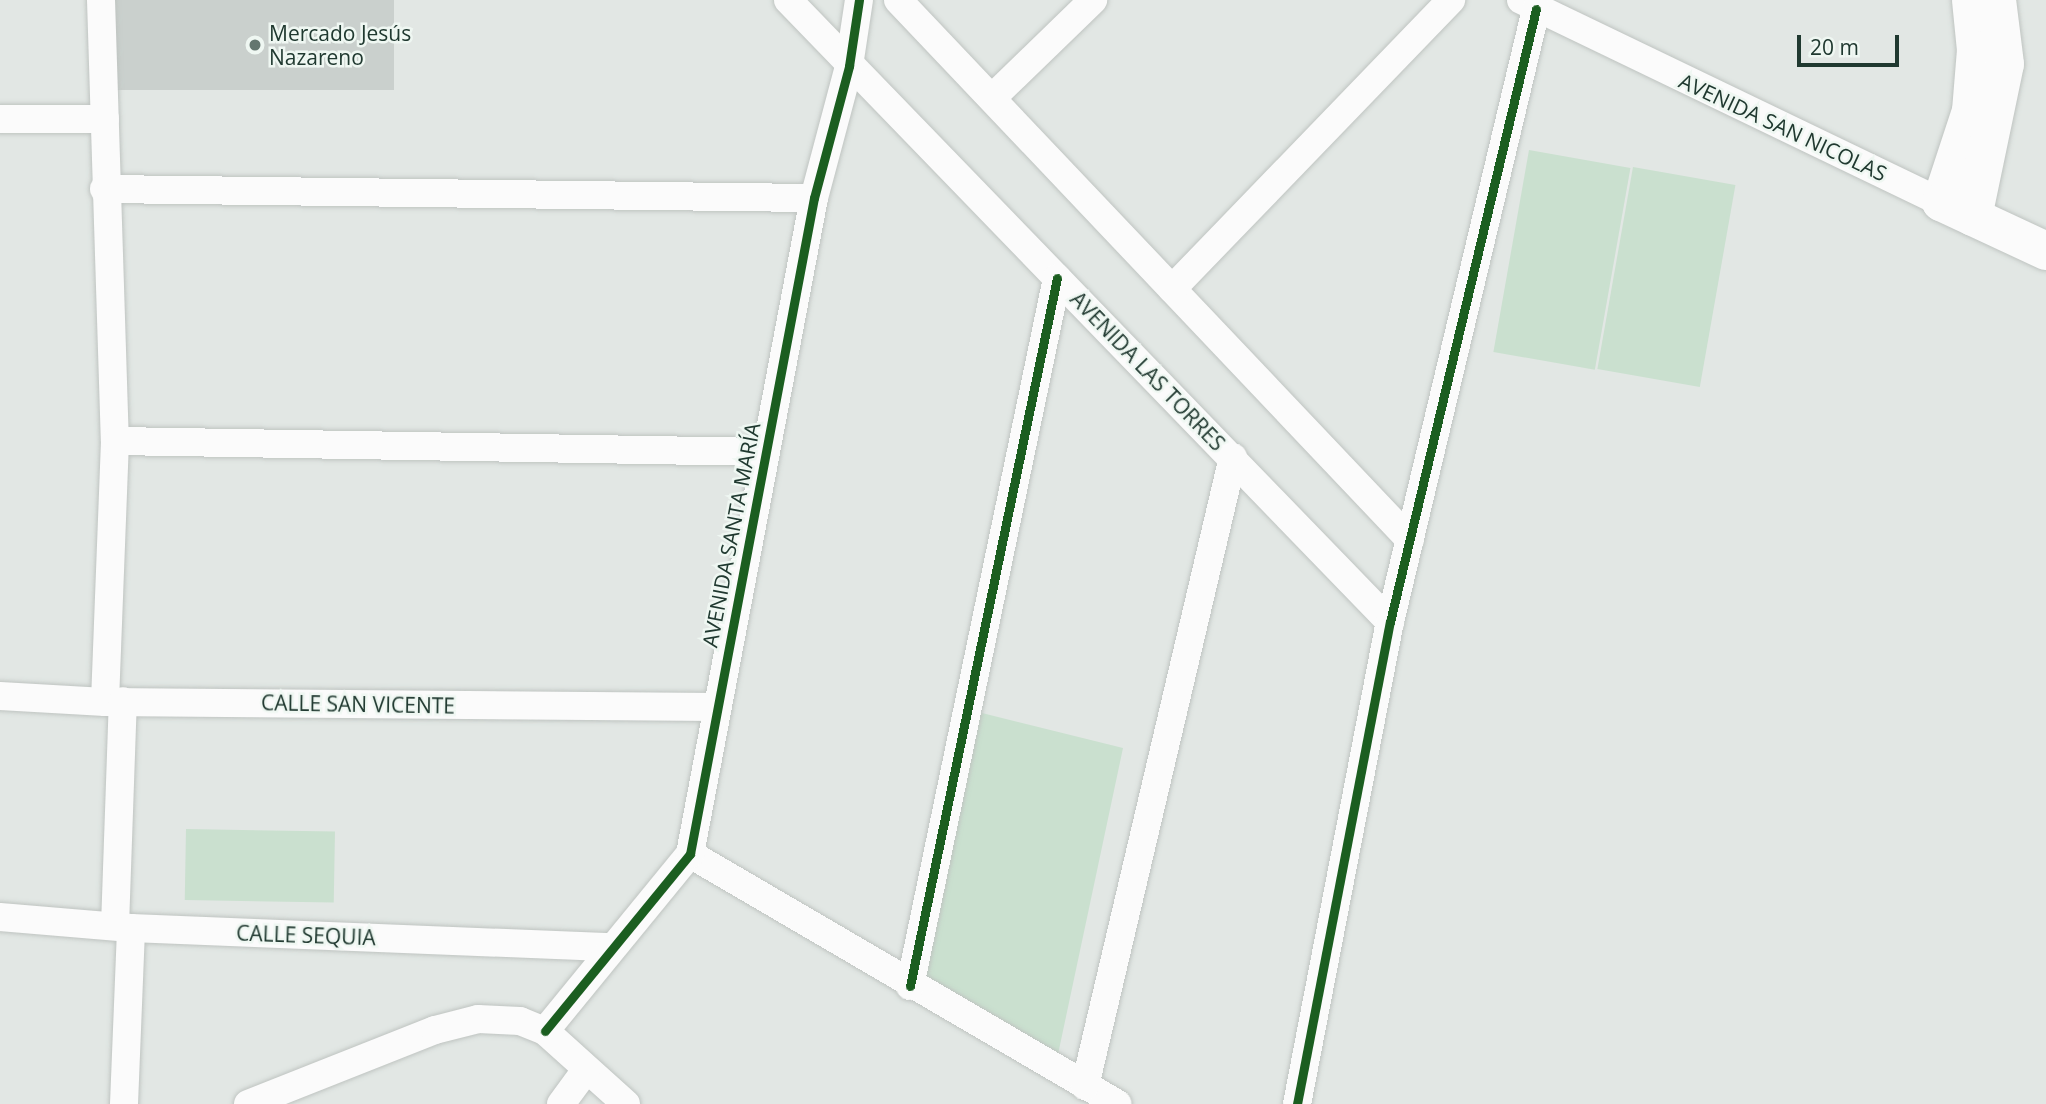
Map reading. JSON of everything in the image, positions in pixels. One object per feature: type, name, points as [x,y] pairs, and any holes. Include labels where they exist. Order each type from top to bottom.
[{"type":"street","points":[[101,0],[105,119],[104,188],[115,441],[114,701],[123,927],[124,1104]]},
{"type":"street","name":"AVENIDA LAS TORRES","points":[[788,0],[849,66],[1391,622]]},
{"type":"street","name":"AVENIDA SANTA MARÍA","points":[[532,1026],[612,947],[690,854],[814,198],[849,66],[859,0]]},
{"type":"street","points":[[898,0],[1410,540]]},
{"type":"street","points":[[992,98],[1093,0]]},
{"type":"street","points":[[1172,289],[1451,0]]},
{"type":"street","points":[[1957,209],[1971,111],[1976,50],[1971,0]]},
{"type":"street","points":[[1957,209],[2005,64],[1997,0]]},
{"type":"street","points":[[1297,1104],[1391,622],[1528,5]]},
{"type":"street","name":"AVENIDA SAN NICOLAS","points":[[1528,5],[2046,251]]},
{"type":"street","points":[[0,119],[105,119]]},
{"type":"street","points":[[104,188],[814,198]]},
{"type":"street","points":[[910,986],[1057,278]]},
{"type":"street","points":[[115,441],[765,452]]},
{"type":"street","points":[[1085,1086],[1233,457]]},
{"type":"street","name":"CALLE SAN VICENTE","points":[[0,696],[114,701],[716,707]]},
{"type":"street","points":[[690,854],[910,986],[1117,1104]]},
{"type":"street","name":"CALLE SEQUIA","points":[[0,917],[123,927],[612,947]]},
{"type":"street","points":[[248,1104],[435,1030],[478,1020],[532,1026],[626,1104]]},
{"type":"street","points":[[561,1104],[586,1070]]},
{"type":"green space","points":[[1529,150],[1630,168],[1595,370],[1493,352]]},
{"type":"green space","points":[[1633,167],[1735,185],[1700,387],[1597,369]]},
{"type":"green space","points":[[978,712],[1123,748],[1057,1059],[923,979]]},
{"type":"green space","points":[[186,829],[335,832],[334,903],[185,900]]},
{"type":"building","name":"Mercado Jesús Nazareno","points":[[114,0],[394,0],[394,90],[114,90]]},
{"type":"cycle path","points":[[545,1031],[690,854],[814,198],[849,66],[859,0]]},
{"type":"cycle path","points":[[1297,1104],[1390,622],[1536,9]]},
{"type":"cycle path","points":[[910,986],[1057,278]]},
{"type":"place","name":"Mercado Jesús Nazareno","points":[[255,45]]}]
